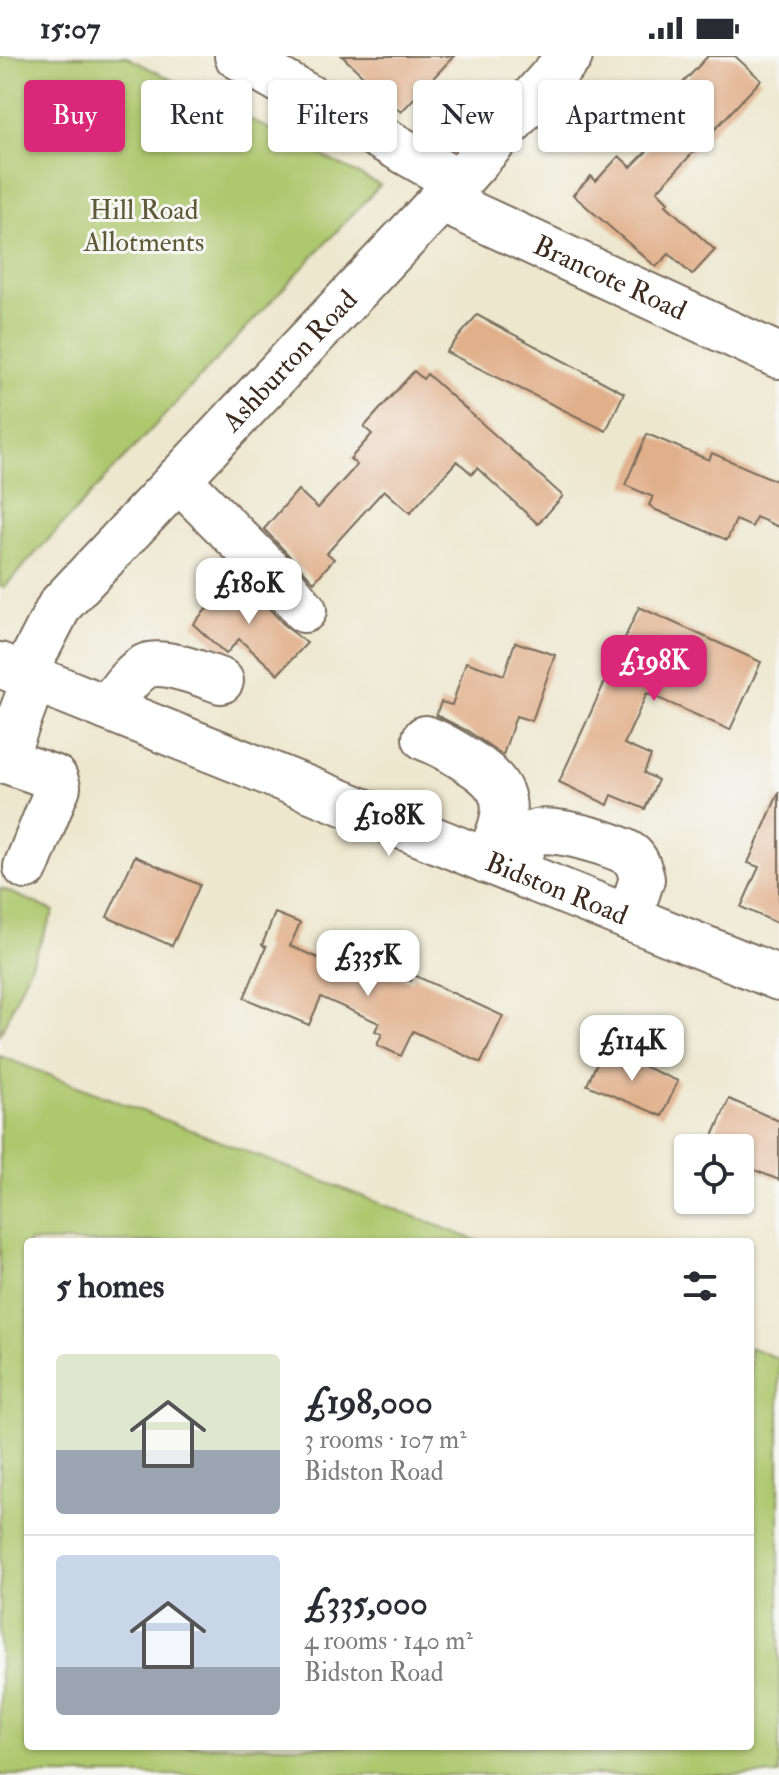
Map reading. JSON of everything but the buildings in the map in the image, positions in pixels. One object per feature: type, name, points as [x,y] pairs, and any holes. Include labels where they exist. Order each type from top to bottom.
[{"type":"street","name":"Brancote Road","points":[[237,56],[449,191],[779,356]]},
{"type":"street","name":"Ashburton Road","points":[[2,760],[19,673],[60,605],[449,191],[570,56]]},
{"type":"street","points":[[178,479],[280,581],[304,610]]},
{"type":"street","points":[[107,708],[146,666],[159,665],[221,681]]},
{"type":"street","name":"Bidston Road","points":[[19,673],[779,978]]},
{"type":"street","points":[[425,738],[439,743],[487,773],[500,786],[504,800],[500,866]]},
{"type":"street","points":[[2,760],[55,778],[58,787],[26,867]]},
{"type":"street","points":[[500,866],[533,834],[543,830],[577,836],[624,852],[633,857],[642,879],[629,918]]},
{"type":"green space","name":"Hill Road Allotments","points":[[0,56],[125,56],[172,80],[141,80],[141,152],[252,152],[252,120],[268,128],[268,152],[315,152],[380,185],[4,587],[0,587]]},
{"type":"green space","points":[[0,888],[54,911],[0,1035]]},
{"type":"green space","points":[[0,1056],[470,1238],[24,1238],[24,1750],[754,1750],[754,1349],[779,1359],[779,1775],[0,1775]]}]
